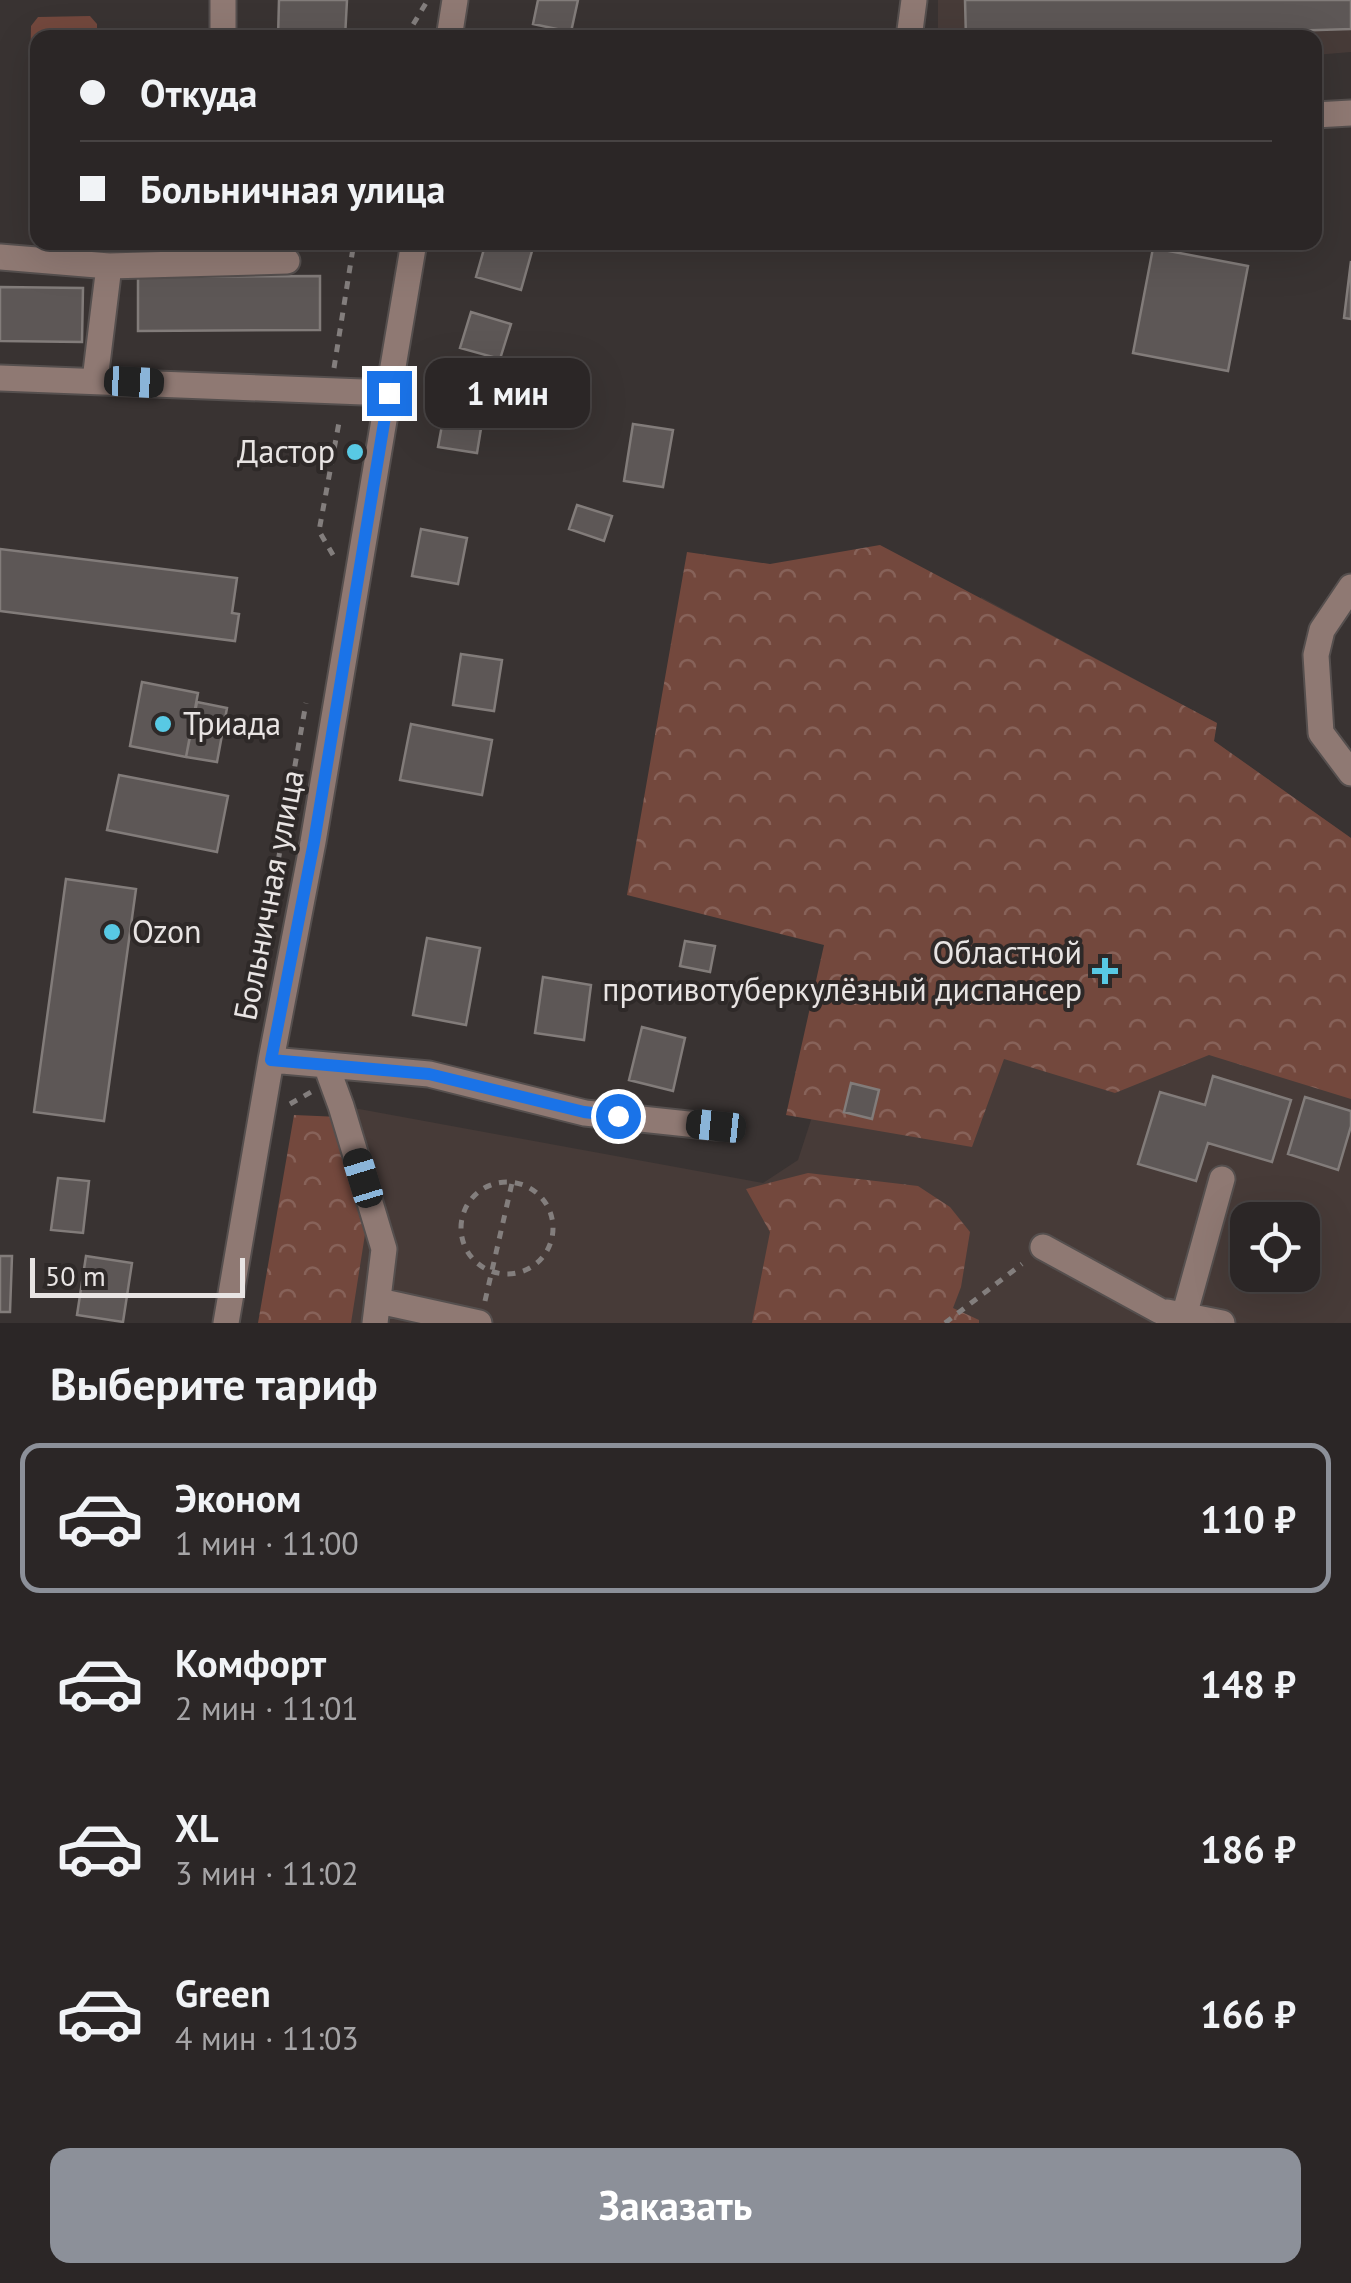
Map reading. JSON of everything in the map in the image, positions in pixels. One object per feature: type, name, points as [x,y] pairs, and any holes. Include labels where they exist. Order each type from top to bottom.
[{"type":"street","points":[[222,30],[223,0]]},
{"type":"street","points":[[450,30],[456,0]]},
{"type":"street","points":[[910,30],[914,0]]},
{"type":"street","points":[[1322,115],[1351,113]]},
{"type":"street","name":"Больничная улица","points":[[226,1323],[271,1060],[314,842],[413,250]]},
{"type":"street","points":[[0,258],[109,266],[287,261]]},
{"type":"street","points":[[95,380],[109,266]]},
{"type":"street","points":[[0,378],[389,393]]},
{"type":"street","points":[[1351,587],[1322,630],[1316,655],[1322,733],[1351,773]]},
{"type":"street","points":[[271,1060],[429,1074],[584,1112],[716,1126]]},
{"type":"street","points":[[326,1065],[384,1249],[377,1312],[480,1323]]},
{"type":"street","points":[[1167,1316],[1222,1179]]},
{"type":"street","points":[[1043,1247],[1167,1316],[1222,1323]]},
{"type":"path","points":[[410,30],[427,0]]},
{"type":"path","points":[[330,572],[333,552],[319,531],[340,416],[330,390],[353,250]]},
{"type":"path","points":[[264,938],[309,688]]},
{"type":"path","points":[[502,1182],[532,1189],[550,1214],[550,1243],[544,1256],[520,1273],[492,1272],[468,1254],[462,1240],[460,1224],[465,1209],[486,1187],[502,1182]]},
{"type":"path","points":[[480,1323],[512,1183]]},
{"type":"path","points":[[945,1323],[1043,1247]]},
{"type":"shaded area","points":[[938,0],[1351,0],[1351,52],[1322,54],[1322,30],[938,30]]},
{"type":"shaded area","name":"Областной противотуберкулёзный диспансер","points":[[981,597],[1217,723],[1214,741],[1351,838],[1351,1323],[296,1323],[332,1104],[763,1183],[798,1160]]},
{"type":"green space","points":[[90,16],[97,30],[31,30],[38,17]]},
{"type":"green space","points":[[880,545],[1217,723],[1214,741],[1351,838],[1351,1099],[1209,1055],[1115,1093],[1004,1059],[972,1147],[786,1115],[824,945],[627,895],[687,552],[770,564]]},
{"type":"green space","points":[[294,1115],[340,1117],[375,1171],[351,1323],[258,1323]]},
{"type":"green space","points":[[808,1173],[918,1186],[950,1207],[970,1232],[961,1287],[953,1308],[979,1323],[752,1323],[770,1232],[746,1189]]},
{"type":"building","points":[[279,0],[347,0],[345,30],[278,30]]},
{"type":"building","points":[[538,0],[578,0],[571,30],[533,24]]},
{"type":"building","points":[[965,0],[1351,0],[1351,29],[966,30]]},
{"type":"building","points":[[484,250],[532,250],[521,290],[476,277]]},
{"type":"building","points":[[1153,250],[1248,266],[1228,371],[1133,353]]},
{"type":"building","points":[[1351,261],[1351,319],[1344,318]]},
{"type":"building","points":[[320,276],[320,330],[138,331],[138,277]]},
{"type":"building","points":[[0,287],[83,288],[82,342],[0,341]]},
{"type":"building","points":[[471,312],[511,324],[500,359],[460,348]]},
{"type":"building","points":[[447,398],[485,404],[477,453],[438,447]]},
{"type":"building","points":[[633,424],[673,430],[663,487],[624,481]]},
{"type":"building","points":[[577,505],[612,516],[604,541],[569,529]]},
{"type":"building","points":[[421,529],[467,538],[458,584],[412,576]]},
{"type":"building","points":[[0,549],[237,578],[232,613],[239,614],[235,641],[0,611]]},
{"type":"building","points":[[461,654],[502,660],[494,711],[453,705]]},
{"type":"building","name":"Триада","points":[[142,682],[198,693],[186,757],[130,746]]},
{"type":"building","points":[[197,702],[227,708],[217,762],[186,757]]},
{"type":"building","points":[[411,724],[492,740],[482,795],[400,780]]},
{"type":"building","points":[[119,775],[228,796],[217,852],[107,830]]},
{"type":"building","points":[[66,879],[136,889],[104,1121],[34,1112]]},
{"type":"building","points":[[427,938],[480,948],[466,1025],[413,1015]]},
{"type":"building","points":[[685,941],[715,946],[710,972],[680,966]]},
{"type":"building","points":[[543,977],[591,985],[584,1040],[535,1033]]},
{"type":"building","points":[[642,1027],[685,1038],[673,1091],[629,1080]]},
{"type":"building","points":[[1213,1076],[1291,1100],[1272,1162],[1208,1143],[1196,1181],[1138,1164],[1160,1092],[1205,1105]]},
{"type":"building","points":[[851,1083],[879,1090],[872,1119],[844,1112]]},
{"type":"building","points":[[1305,1097],[1351,1111],[1351,1126],[1338,1170],[1288,1154]]},
{"type":"building","points":[[58,1178],[89,1181],[83,1233],[51,1230]]},
{"type":"building","points":[[0,1256],[12,1256],[10,1312],[0,1312]]},
{"type":"building","points":[[86,1256],[132,1263],[123,1322],[77,1315]]},
{"type":"place","name":"Дастор","points":[[355,452]]},
{"type":"place","name":"Триада","points":[[163,724]]},
{"type":"place","name":"Ozon","points":[[112,932]]},
{"type":"place","name":"Областной противотуберкулёзный диспансер","points":[[1105,971]]},
{"type":"route","points":[[389,393],[314,842],[271,1060],[429,1074],[584,1112],[618,1116]]}]
